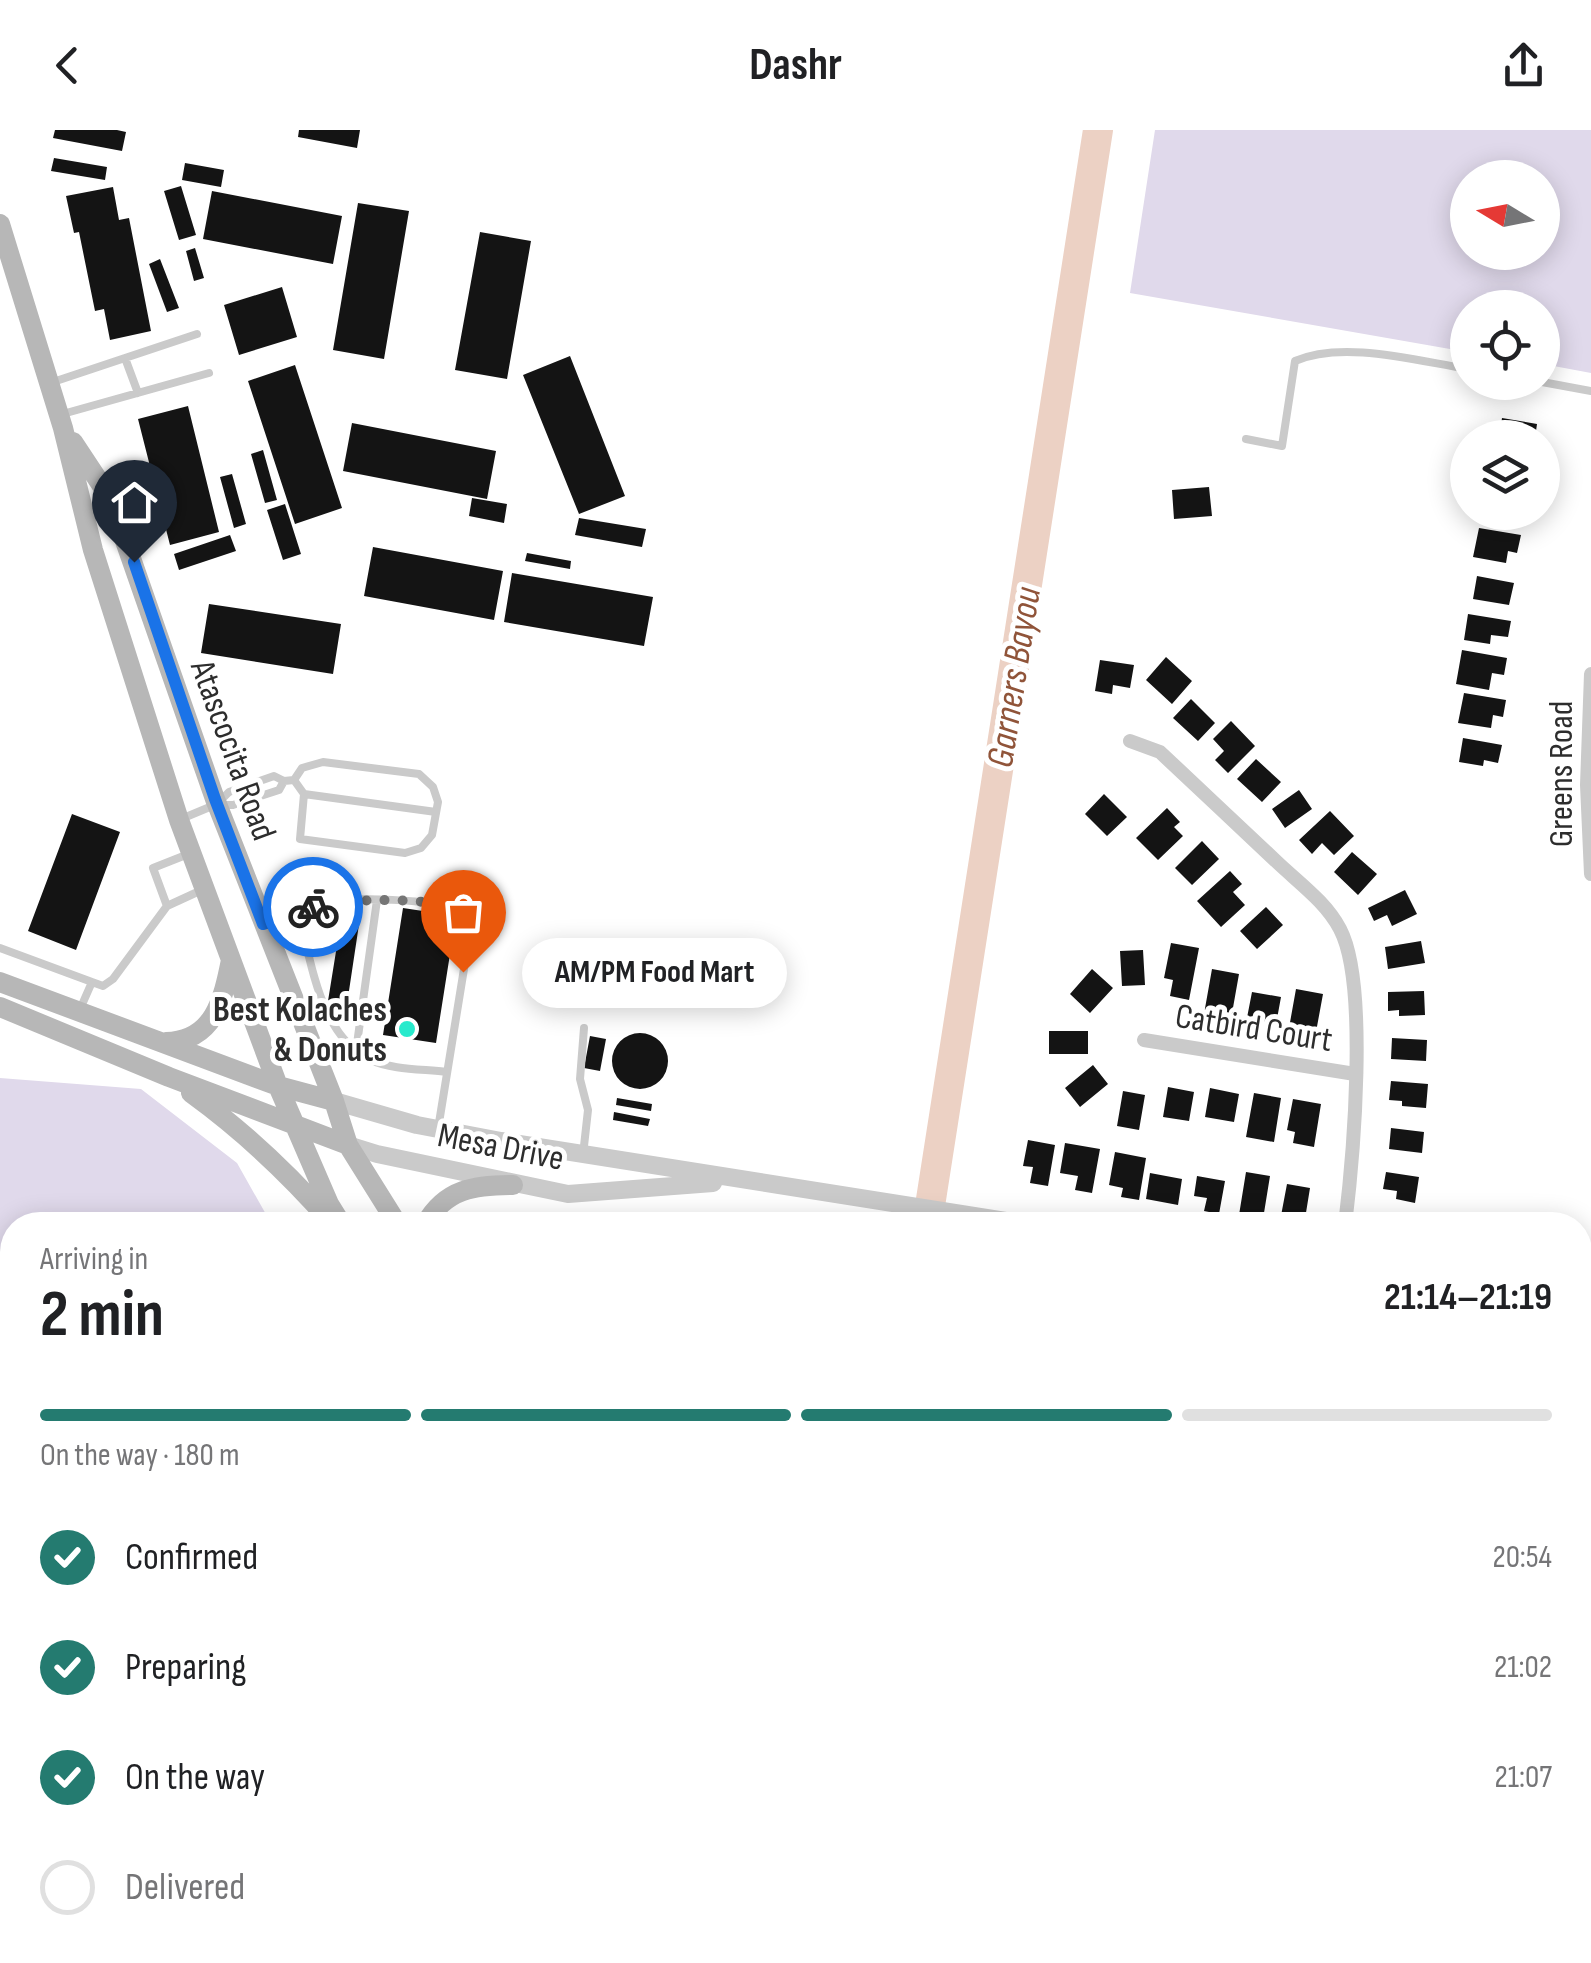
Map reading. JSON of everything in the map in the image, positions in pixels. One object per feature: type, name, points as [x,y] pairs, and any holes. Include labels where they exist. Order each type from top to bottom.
[{"type":"main road","name":"Atascocita Road","points":[[0,224],[61,421],[93,550],[179,820],[278,1086],[335,1212]]},
{"type":"main road","name":"Atascocita Road","points":[[61,421],[110,498],[217,804],[334,1100],[348,1145],[390,1212]]},
{"type":"main road","points":[[159,1042],[184,1040],[206,1028],[225,990],[231,958]]},
{"type":"main road","points":[[0,982],[278,1086],[334,1100]]},
{"type":"main road","points":[[0,1007],[169,1077],[228,1120],[323,1212]]},
{"type":"main road","name":"Mesa Drive","points":[[169,1077],[348,1145]]},
{"type":"main road","points":[[434,1212],[454,1193],[473,1186],[513,1184]]},
{"type":"street","name":"Greens Road","points":[[1591,674],[1587,785],[1591,874]]},
{"type":"street","points":[[1130,741],[1160,752],[1331,914],[1342,932],[1351,962],[1355,1074],[1346,1212]]},
{"type":"street","name":"Catbird Court","points":[[1144,1040],[1355,1074]]},
{"type":"street","name":"Mesa Drive","points":[[334,1100],[438,1129],[955,1212]]},
{"type":"street","name":"Mesa Drive","points":[[348,1145],[568,1194],[759,1180]]},
{"type":"lane","points":[[50,383],[197,334]]},
{"type":"lane","points":[[1246,439],[1282,446],[1295,361],[1308,355],[1373,353],[1450,367]]},
{"type":"lane","points":[[125,358],[138,393]]},
{"type":"lane","points":[[61,421],[209,373]]},
{"type":"lane","points":[[1560,385],[1591,391]]},
{"type":"lane","points":[[217,804],[233,806],[279,790],[302,768],[323,762],[419,774],[434,787],[438,802],[432,835],[421,848],[405,854],[300,839],[304,794]]},
{"type":"lane","points":[[179,820],[217,804],[229,792],[274,776],[289,780],[304,794],[436,812]]},
{"type":"lane","points":[[167,906],[154,868],[192,853]]},
{"type":"lane","points":[[0,948],[103,986],[113,979],[167,906],[205,889]]},
{"type":"lane","points":[[263,924],[328,902],[377,900],[444,906],[460,912],[469,938],[438,1129]]},
{"type":"lane","points":[[356,1051],[377,900]]},
{"type":"lane","points":[[298,912],[325,1009],[348,1046],[374,1062],[447,1072]]},
{"type":"lane","points":[[79,1012],[92,982]]},
{"type":"lane","points":[[291,997],[318,984]]},
{"type":"lane","points":[[583,1155],[588,1110],[580,1079],[584,1028]]},
{"type":"shaded area","points":[[1155,130],[1591,130],[1591,373],[1560,367],[1560,290],[1450,290],[1450,349],[1130,293]]},
{"type":"shaded area","points":[[0,1078],[141,1089],[237,1163],[265,1212],[0,1212]]},
{"type":"building","points":[[55,130],[126,132],[122,151],[53,138]]},
{"type":"building","points":[[299,130],[360,130],[357,148],[298,137]]},
{"type":"building","points":[[54,158],[107,167],[105,180],[51,171]]},
{"type":"building","points":[[185,163],[224,170],[221,187],[182,180]]},
{"type":"building","points":[[181,186],[196,235],[179,240],[164,191]]},
{"type":"building","points":[[113,187],[119,220],[129,218],[151,331],[110,340],[104,309],[95,311],[79,232],[74,233],[66,196]]},
{"type":"building","points":[[212,191],[342,216],[333,264],[203,239]]},
{"type":"building","points":[[358,203],[409,211],[384,359],[333,350]]},
{"type":"building","points":[[480,232],[531,241],[507,379],[455,370]]},
{"type":"building","points":[[195,248],[204,278],[194,281],[186,251]]},
{"type":"building","points":[[160,259],[179,308],[167,312],[149,264]]},
{"type":"building","points":[[282,287],[297,337],[239,355],[224,305]]},
{"type":"building","points":[[570,356],[625,496],[579,514],[523,375]]},
{"type":"building","points":[[295,365],[342,508],[295,524],[248,381]]},
{"type":"building","points":[[188,406],[219,532],[170,545],[138,419]]},
{"type":"building","points":[[352,423],[496,451],[487,499],[343,471]]},
{"type":"building","points":[[263,450],[277,500],[265,503],[251,454]]},
{"type":"building","points":[[232,474],[246,524],[234,528],[220,477]]},
{"type":"building","points":[[1209,487],[1212,516],[1174,519],[1172,490]]},
{"type":"building","points":[[472,498],[507,504],[504,523],[469,516]]},
{"type":"building","points":[[285,504],[301,554],[283,560],[267,510]]},
{"type":"building","points":[[579,518],[646,529],[642,547],[575,535]]},
{"type":"building","points":[[1479,530],[1521,535],[1517,553],[1508,551],[1506,563],[1473,557]]},
{"type":"building","points":[[230,535],[236,551],[179,570],[174,554]]},
{"type":"building","points":[[373,547],[503,571],[494,620],[364,596]]},
{"type":"building","points":[[527,553],[571,561],[570,569],[525,561]]},
{"type":"building","points":[[512,573],[653,597],[644,646],[504,622]]},
{"type":"building","points":[[1477,576],[1514,583],[1509,605],[1473,599]]},
{"type":"building","points":[[209,604],[341,624],[333,674],[201,653]]},
{"type":"building","points":[[1468,614],[1511,621],[1508,637],[1491,635],[1490,644],[1464,640]]},
{"type":"building","points":[[1462,650],[1507,658],[1504,675],[1492,673],[1489,690],[1456,684]]},
{"type":"building","points":[[1166,657],[1192,681],[1172,704],[1146,680]]},
{"type":"building","points":[[1100,660],[1134,665],[1130,688],[1113,685],[1112,694],[1095,691]]},
{"type":"building","points":[[1464,693],[1506,700],[1503,717],[1493,715],[1491,728],[1458,723]]},
{"type":"building","points":[[1191,699],[1215,723],[1198,741],[1173,718]]},
{"type":"building","points":[[1231,721],[1255,746],[1228,773],[1215,760],[1224,751],[1213,739]]},
{"type":"building","points":[[1463,738],[1502,745],[1498,763],[1484,760],[1483,766],[1459,762]]},
{"type":"building","points":[[1256,759],[1281,782],[1262,802],[1237,779]]},
{"type":"building","points":[[1299,790],[1312,809],[1285,828],[1272,809]]},
{"type":"building","points":[[1104,794],[1127,817],[1107,836],[1085,814]]},
{"type":"building","points":[[1167,808],[1180,822],[1174,827],[1183,836],[1158,860],[1136,838]]},
{"type":"building","points":[[1330,811],[1354,836],[1334,855],[1322,843],[1312,854],[1299,840]]},
{"type":"building","points":[[72,814],[120,832],[76,950],[28,931]]},
{"type":"building","points":[[1202,841],[1219,859],[1192,885],[1175,868]]},
{"type":"building","points":[[1352,852],[1377,874],[1358,895],[1334,872]]},
{"type":"building","points":[[1230,871],[1242,884],[1233,892],[1245,905],[1221,927],[1197,901]]},
{"type":"building","points":[[1405,890],[1417,914],[1392,926],[1387,915],[1374,921],[1368,908]]},
{"type":"building","points":[[1266,907],[1283,925],[1257,949],[1240,931]]},
{"type":"building","points":[[343,908],[361,911],[347,1004],[328,1001]]},
{"type":"building","points":[[403,908],[456,916],[436,1043],[383,1035]]},
{"type":"building","points":[[1421,941],[1425,963],[1388,969],[1385,947]]},
{"type":"building","points":[[1171,943],[1199,948],[1189,1000],[1170,996],[1173,980],[1164,978]]},
{"type":"building","points":[[1143,950],[1145,985],[1122,986],[1120,951]]},
{"type":"building","points":[[1092,969],[1113,988],[1090,1013],[1070,994]]},
{"type":"building","points":[[1212,969],[1239,974],[1231,1019],[1204,1014]]},
{"type":"building","points":[[1296,989],[1323,994],[1316,1032],[1289,1028]]},
{"type":"building","points":[[1424,991],[1425,1015],[1399,1016],[1399,1010],[1388,1011],[1388,992]]},
{"type":"building","points":[[1252,992],[1281,997],[1277,1019],[1268,1017],[1266,1026],[1246,1023]]},
{"type":"building","points":[[1049,1031],[1088,1031],[1088,1054],[1049,1054]]},
{"type":"building","points":[[640,1033],[660,1041],[668,1061],[660,1081],[640,1089],[620,1081],[612,1061],[620,1041]]},
{"type":"building","points":[[590,1036],[606,1039],[600,1071],[584,1068]]},
{"type":"building","points":[[1392,1038],[1427,1040],[1426,1061],[1391,1059]]},
{"type":"building","points":[[1093,1065],[1108,1084],[1080,1107],[1065,1088]]},
{"type":"building","points":[[1391,1081],[1428,1084],[1426,1108],[1402,1106],[1402,1101],[1389,1100]]},
{"type":"building","points":[[1168,1087],[1194,1092],[1189,1121],[1163,1117]]},
{"type":"building","points":[[1210,1088],[1239,1094],[1234,1122],[1205,1117]]},
{"type":"building","points":[[1123,1091],[1145,1095],[1139,1130],[1117,1126]]},
{"type":"building","points":[[1254,1093],[1281,1098],[1274,1142],[1246,1137]]},
{"type":"building","points":[[617,1098],[652,1104],[651,1111],[616,1105]]},
{"type":"building","points":[[1293,1099],[1321,1104],[1314,1147],[1293,1143],[1295,1132],[1287,1130]]},
{"type":"building","points":[[614,1112],[650,1119],[648,1126],[613,1120]]},
{"type":"building","points":[[1391,1128],[1424,1132],[1422,1153],[1389,1149]]},
{"type":"building","points":[[1028,1140],[1055,1145],[1048,1186],[1030,1183],[1033,1167],[1023,1166]]},
{"type":"building","points":[[1065,1143],[1100,1149],[1092,1193],[1075,1190],[1078,1176],[1060,1173]]},
{"type":"building","points":[[1115,1152],[1146,1158],[1139,1200],[1121,1197],[1123,1188],[1109,1185]]},
{"type":"building","points":[[1246,1172],[1270,1176],[1264,1212],[1239,1212]]},
{"type":"building","points":[[1386,1172],[1419,1177],[1415,1203],[1396,1199],[1397,1191],[1383,1189]]},
{"type":"building","points":[[1150,1173],[1182,1179],[1178,1205],[1146,1199]]},
{"type":"building","points":[[1197,1176],[1225,1181],[1219,1212],[1204,1211],[1207,1198],[1194,1196]]},
{"type":"building","points":[[1287,1184],[1310,1188],[1306,1212],[1282,1212]]},
{"type":"waterway","name":"Garners Bayou","points":[[929,1212],[1098,130]]},
{"type":"way so far","points":[[313,907],[354,899],[393,900],[444,906],[460,912],[469,938],[463,972]]},
{"type":"place","name":"AM/PM Food Mart","points":[[463,972]]},
{"type":"place","name":"Best Kolaches & Donuts","points":[[407,1029]]},
{"type":"route","points":[[134,562],[215,799],[263,924],[313,907]]}]
